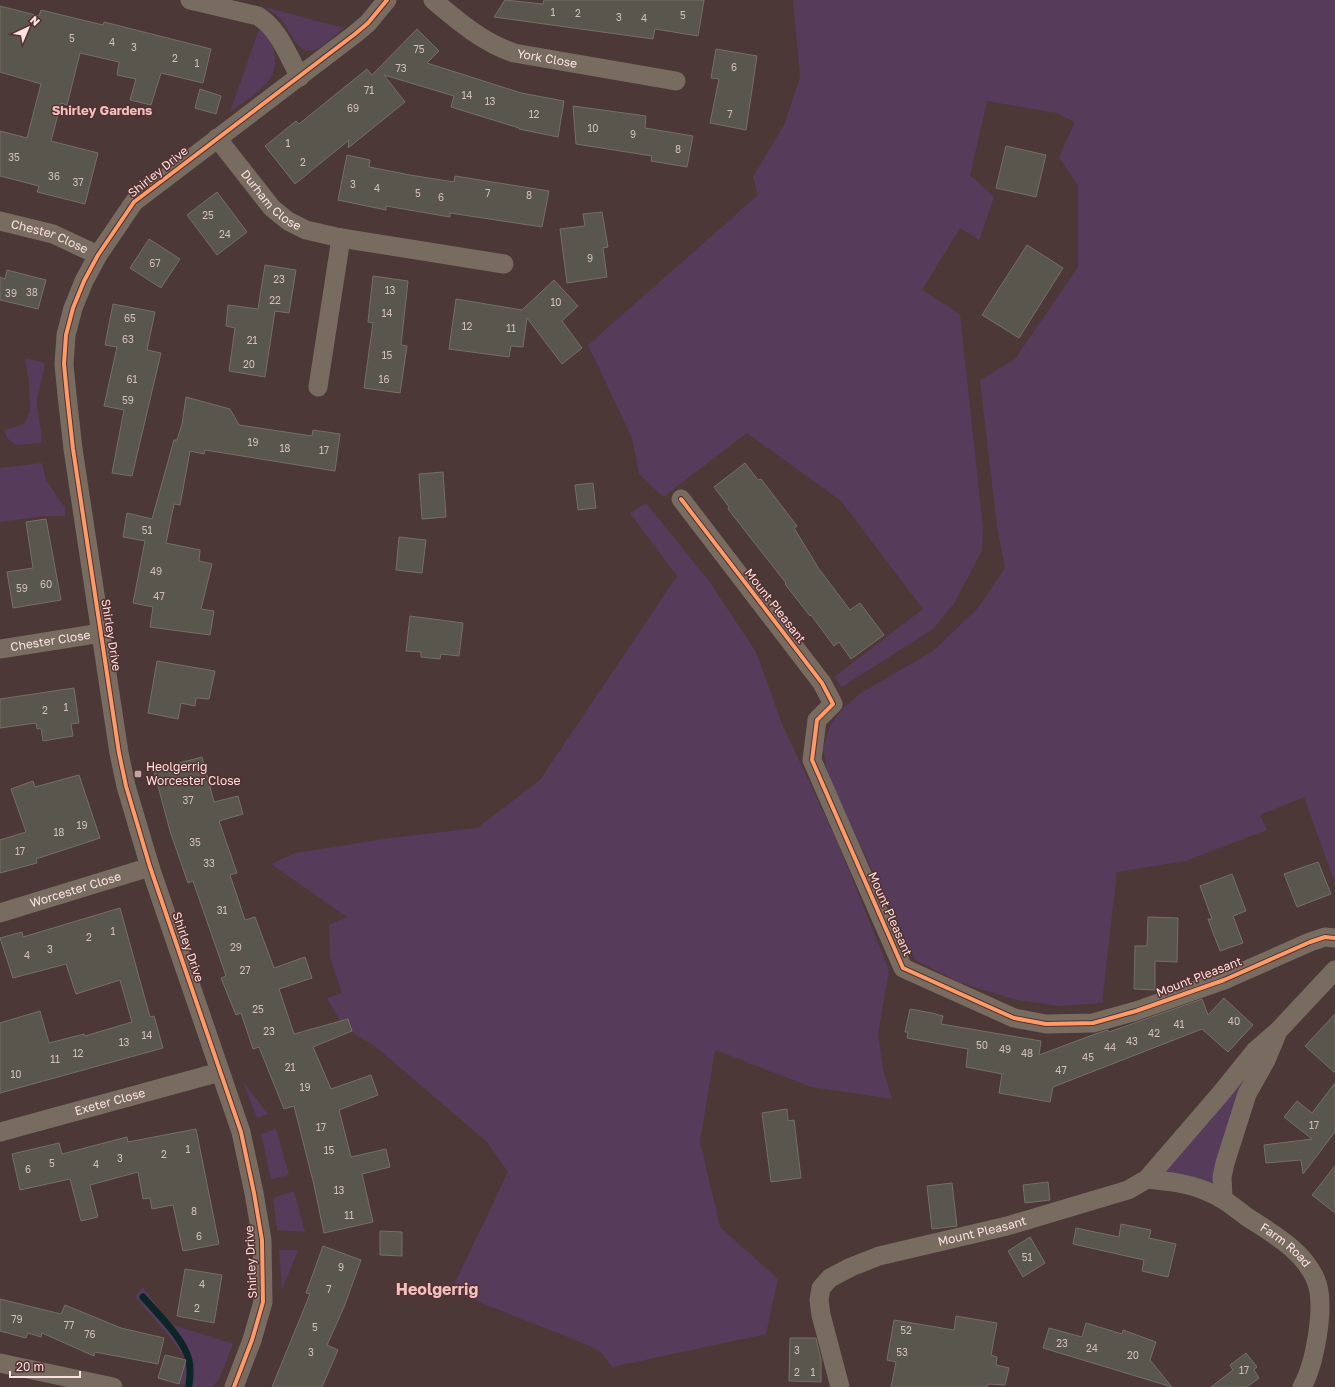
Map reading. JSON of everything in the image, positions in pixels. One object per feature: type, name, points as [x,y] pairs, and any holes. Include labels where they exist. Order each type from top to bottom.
[{"type":"street","points":[[190,0],[258,16],[267,22],[275,31],[300,77]]},
{"type":"street","name":"Shirley Drive","points":[[234,1387],[252,1340],[263,1302],[262,1240],[241,1132],[150,867],[126,786],[119,753],[73,449],[64,364],[66,336],[73,308],[84,281],[98,255],[134,202],[300,77],[368,23],[387,0]]},
{"type":"street","name":"York Close","points":[[432,0],[475,34],[502,49],[514,53],[676,81]]},
{"type":"street","name":"Durham Close","points":[[217,138],[272,208],[288,222],[306,230],[341,238],[504,264]]},
{"type":"street","name":"Chester Close","points":[[0,221],[53,234],[98,255]]},
{"type":"street","points":[[318,387],[341,238]]},
{"type":"street","name":"Mount Pleasant","points":[[681,499],[822,683],[833,704],[817,720],[812,760],[903,968],[1014,1018],[1046,1024],[1092,1023],[1136,1011],[1224,980],[1310,942],[1325,937],[1335,938]]},
{"type":"street","name":"Chester Close","points":[[0,649],[100,632]]},
{"type":"street","name":"Worcester Close","points":[[0,912],[150,867]]},
{"type":"street","name":"Mount Pleasant","points":[[840,1387],[821,1315],[819,1300],[821,1288],[830,1278],[851,1267],[879,1256],[1007,1226],[1128,1190],[1147,1179],[1222,1092],[1255,1051],[1278,1031],[1291,1014],[1335,970]]},
{"type":"street","name":"Mount Pleasant","points":[[1223,1198],[1222,1176],[1243,1107],[1248,1094],[1266,1060],[1278,1031]]},
{"type":"street","name":"Exeter Close","points":[[0,1132],[220,1072]]},
{"type":"street","name":"Farm Road","points":[[1147,1179],[1185,1183],[1223,1198],[1290,1246],[1307,1265],[1317,1283],[1321,1305],[1316,1340],[1302,1387]]},
{"type":"street","points":[[0,1363],[114,1387]]},
{"type":"shaded area","points":[[793,0],[1335,0],[1335,883],[1304,797],[1260,815],[1267,830],[1185,861],[1117,872],[1102,1003],[1060,1006],[1017,1000],[961,983],[915,960],[829,780],[823,749],[830,725],[844,707],[861,693],[933,651],[978,608],[1005,568],[997,527],[980,380],[1015,359],[1078,267],[1078,186],[1059,157],[1075,122],[1057,113],[987,101],[970,175],[994,197],[979,240],[960,228],[922,290],[960,314],[983,529],[982,551],[953,605],[933,629],[842,687],[834,677],[923,609],[841,501],[747,433],[663,497],[639,474],[632,438],[588,345],[758,195],[753,177],[785,123],[800,77]]},
{"type":"shaded area","points":[[264,7],[344,28],[319,48],[306,50],[301,48],[296,43],[279,17]]},
{"type":"shaded area","points":[[259,29],[266,35],[272,45],[275,59],[274,69],[264,86],[248,100],[230,112]]},
{"type":"shaded area","points":[[25,358],[45,363],[37,403],[41,443],[16,445],[7,438],[4,430],[24,424],[30,412],[29,383]]},
{"type":"shaded area","points":[[42,463],[46,480],[65,508],[65,516],[45,516],[0,522],[0,468]]},
{"type":"shaded area","points":[[646,503],[709,581],[756,652],[783,726],[836,839],[889,970],[878,1034],[883,1070],[892,1099],[812,1087],[715,1050],[700,1142],[720,1227],[778,1279],[766,1334],[612,1367],[603,1354],[588,1345],[451,1291],[508,1172],[487,1142],[376,1047],[344,1027],[327,998],[342,993],[330,957],[329,925],[347,917],[271,864],[295,853],[391,838],[477,828],[540,780],[677,576],[630,513]]},
{"type":"shaded area","points":[[1246,1074],[1249,1077],[1216,1179],[1211,1184],[1164,1171]]},
{"type":"shaded area","points":[[243,1082],[268,1114],[257,1118]]},
{"type":"shaded area","points":[[276,1129],[289,1175],[271,1179],[261,1134]]},
{"type":"shaded area","points":[[294,1191],[305,1232],[277,1230],[273,1198]]},
{"type":"shaded area","points":[[279,1250],[298,1250],[282,1290]]},
{"type":"shaded area","points":[[143,1287],[170,1324],[233,1344],[219,1379],[212,1387],[191,1387],[189,1385],[179,1384],[186,1360],[170,1337],[135,1297]]},
{"type":"building","points":[[505,0],[543,4],[544,0],[704,0],[698,36],[655,29],[653,39],[494,17]]},
{"type":"building","points":[[0,6],[39,16],[41,10],[103,25],[104,22],[211,49],[203,83],[161,73],[151,105],[130,100],[136,79],[117,75],[119,62],[80,53],[67,105],[61,103],[51,141],[98,153],[85,204],[37,192],[39,186],[0,176],[0,131],[27,138],[41,84],[0,72]]},
{"type":"building","points":[[417,29],[439,51],[427,63],[521,93],[564,101],[558,137],[519,129],[451,107],[454,96],[384,75],[405,102],[348,148],[349,140],[295,184],[265,146],[296,121],[299,124],[367,69],[372,75]]},
{"type":"building","points":[[716,49],[757,56],[746,130],[710,123],[719,79],[711,78]]},
{"type":"building","points":[[200,89],[221,96],[216,114],[195,108]]},
{"type":"building","points":[[573,106],[646,116],[645,128],[693,136],[687,167],[651,161],[652,156],[576,144]]},
{"type":"building","points":[[1006,146],[1046,155],[1036,197],[996,188]]},
{"type":"building","points":[[347,155],[370,160],[369,167],[410,175],[454,182],[455,176],[549,191],[542,227],[450,213],[450,217],[386,206],[386,210],[338,200]]},
{"type":"building","points":[[217,192],[247,232],[217,255],[187,215]]},
{"type":"building","points":[[602,212],[608,247],[603,248],[607,277],[567,283],[560,229],[585,226],[583,214]]},
{"type":"building","points":[[149,239],[180,259],[161,288],[130,268]]},
{"type":"building","points":[[1027,245],[1063,268],[1019,338],[982,315]]},
{"type":"building","points":[[265,265],[296,270],[289,313],[275,311],[265,377],[229,371],[235,328],[226,326],[228,305],[258,309]]},
{"type":"building","points":[[7,270],[46,280],[38,309],[0,300],[0,277],[5,279]]},
{"type":"building","points":[[373,276],[408,281],[401,345],[407,346],[400,393],[364,388],[373,323],[368,322]]},
{"type":"building","points":[[554,280],[578,306],[562,321],[582,348],[562,364],[527,318],[523,347],[511,346],[509,357],[449,349],[456,299],[522,310]]},
{"type":"building","points":[[113,304],[155,312],[147,350],[161,353],[132,476],[112,473],[124,410],[104,406],[117,347],[105,345]]},
{"type":"building","points":[[186,397],[230,409],[239,425],[312,436],[313,430],[340,434],[335,471],[205,450],[204,454],[190,451],[180,505],[174,504],[166,543],[200,550],[199,561],[212,564],[201,609],[214,611],[210,635],[150,627],[153,607],[133,603],[145,541],[123,537],[127,513],[152,519],[174,440],[177,440],[182,424]]},
{"type":"building","points":[[745,463],[758,480],[761,479],[797,526],[794,528],[819,569],[850,610],[860,603],[884,635],[851,659],[839,642],[834,646],[811,615],[810,616],[728,509],[729,507],[714,487]]},
{"type":"building","points":[[443,472],[446,517],[422,519],[419,474]]},
{"type":"building","points":[[593,483],[596,508],[578,510],[575,485]]},
{"type":"building","points":[[46,519],[61,600],[13,608],[7,572],[33,568],[26,522]]},
{"type":"building","points":[[399,537],[426,540],[422,573],[396,570]]},
{"type":"building","points":[[410,616],[463,623],[459,656],[441,654],[440,659],[421,657],[421,652],[406,651]]},
{"type":"building","points":[[157,661],[215,671],[209,699],[196,698],[195,706],[181,703],[178,719],[148,713]]},
{"type":"building","points":[[74,688],[79,723],[71,724],[73,736],[43,741],[41,728],[37,729],[36,723],[0,728],[0,699]]},
{"type":"building","points":[[202,757],[214,802],[238,796],[243,814],[219,821],[237,873],[230,875],[245,920],[255,917],[274,968],[305,957],[312,978],[279,989],[294,1034],[348,1019],[352,1031],[313,1047],[331,1089],[371,1075],[378,1095],[339,1110],[351,1157],[386,1149],[390,1167],[362,1174],[373,1222],[324,1233],[314,1185],[294,1106],[284,1109],[259,1047],[253,1049],[241,1013],[236,1015],[221,978],[226,976],[193,881],[188,883],[170,831],[154,771],[157,771],[156,769]]},
{"type":"building","points":[[79,775],[100,838],[36,859],[37,863],[0,873],[0,840],[26,832],[11,789],[33,781],[35,787]]},
{"type":"building","points":[[1318,862],[1331,894],[1297,907],[1284,874]]},
{"type":"building","points":[[1232,874],[1246,911],[1233,916],[1243,943],[1220,951],[1208,919],[1212,919],[1200,886]]},
{"type":"building","points":[[120,908],[150,1017],[154,1016],[163,1048],[0,1093],[0,1023],[40,1011],[49,1043],[84,1034],[85,1036],[132,1022],[120,980],[76,994],[66,964],[13,978],[0,938],[22,932],[23,937]]},
{"type":"building","points":[[1148,917],[1178,918],[1177,962],[1155,961],[1155,990],[1134,989],[1135,946],[1147,946]]},
{"type":"building","points":[[1224,998],[1253,1025],[1228,1052],[1202,1029],[1053,1087],[1050,1102],[999,1093],[1002,1074],[966,1067],[968,1049],[907,1038],[908,1032],[905,1032],[910,1009],[943,1016],[941,1024],[1041,1041],[1039,1055],[1098,1033],[1108,1030],[1109,1032],[1202,999],[1208,1015]]},
{"type":"building","points":[[1335,1014],[1335,1073],[1305,1046]]},
{"type":"building","points":[[1335,1083],[1335,1132],[1303,1174],[1301,1160],[1266,1163],[1264,1145],[1312,1139],[1284,1117],[1297,1101],[1312,1113]]},
{"type":"building","points":[[787,1109],[788,1121],[794,1120],[801,1178],[771,1182],[762,1113]]},
{"type":"building","points":[[196,1129],[219,1244],[183,1251],[173,1205],[152,1209],[150,1198],[143,1199],[138,1172],[90,1185],[98,1217],[81,1221],[70,1179],[20,1190],[12,1154],[59,1143],[62,1154],[127,1137],[128,1142]]},
{"type":"building","points":[[1335,1166],[1335,1213],[1312,1195]]},
{"type":"building","points":[[1048,1182],[1050,1200],[1025,1203],[1023,1185]]},
{"type":"building","points":[[952,1183],[957,1226],[932,1229],[927,1186]]},
{"type":"building","points":[[1121,1224],[1151,1230],[1149,1238],[1176,1244],[1168,1277],[1142,1271],[1144,1260],[1073,1244],[1076,1228],[1119,1237]]},
{"type":"building","points":[[380,1231],[402,1232],[402,1256],[380,1255]]},
{"type":"building","points":[[1030,1237],[1045,1263],[1023,1277],[1008,1251]]},
{"type":"building","points":[[323,1246],[361,1260],[344,1307],[327,1345],[338,1350],[322,1387],[272,1387],[310,1294],[306,1293]]},
{"type":"building","points":[[185,1269],[222,1275],[214,1323],[177,1316]]},
{"type":"building","points":[[0,1299],[61,1314],[65,1305],[121,1328],[164,1338],[158,1364],[95,1352],[94,1356],[42,1333],[41,1337],[28,1333],[26,1338],[0,1331]]},
{"type":"building","points":[[956,1316],[997,1323],[991,1355],[997,1357],[996,1365],[1009,1368],[1005,1385],[988,1384],[987,1387],[891,1387],[896,1362],[887,1360],[894,1320],[954,1330]]},
{"type":"building","points":[[1086,1323],[1122,1334],[1123,1330],[1156,1342],[1150,1360],[1172,1387],[1043,1348],[1049,1328],[1082,1337]]},
{"type":"building","points":[[790,1338],[816,1338],[821,1360],[821,1382],[789,1381]]},
{"type":"building","points":[[1246,1353],[1257,1367],[1254,1370],[1259,1378],[1247,1387],[1211,1387],[1233,1370],[1230,1365]]},
{"type":"building","points":[[165,1355],[186,1360],[179,1384],[158,1378]]},
{"type":"waterway","points":[[143,1297],[170,1327],[182,1344],[189,1360],[189,1385]]},
{"type":"cycle path","points":[[234,1387],[252,1340],[263,1302],[262,1240],[241,1132],[150,867],[126,786],[119,753],[73,449],[64,364],[66,335],[73,308],[84,281],[98,255],[134,202],[355,34],[368,23],[387,0]]},
{"type":"cycle path","points":[[681,499],[822,683],[833,704],[817,720],[812,760],[903,968],[1014,1018],[1046,1024],[1093,1023],[1136,1011],[1224,980],[1310,942],[1325,937],[1335,938]]},
{"type":"place","name":"Heolgerrig Worcester Close","points":[[138,774]]},
{"type":"district","name":"Shirley Gardens","points":[[102,110]]},
{"type":"district","name":"Heolgerrig","points":[[437,1289]]}]
